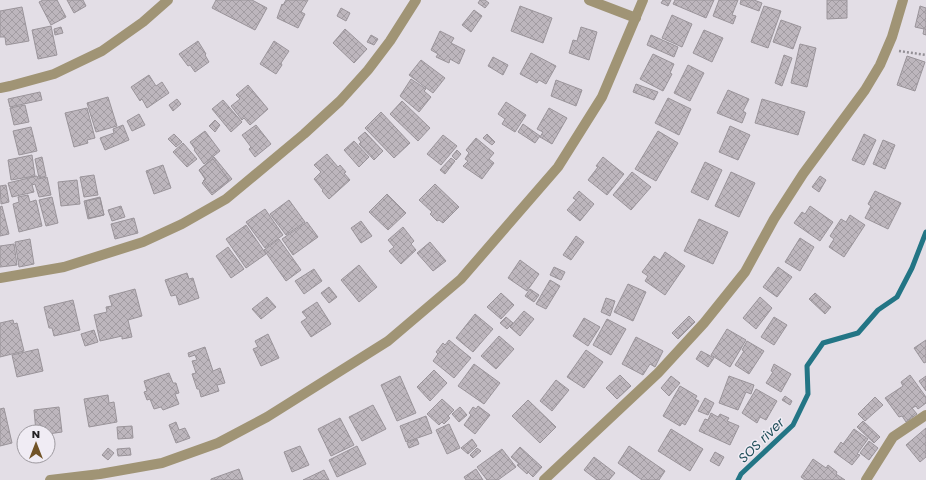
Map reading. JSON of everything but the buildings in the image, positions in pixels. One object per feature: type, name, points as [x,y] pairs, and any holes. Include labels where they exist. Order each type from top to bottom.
[{"type":"street","points":[[0,88],[54,74],[102,52],[143,22],[168,0]]},
{"type":"street","points":[[0,278],[64,267],[143,242],[182,224],[226,199],[304,134],[340,101],[368,70],[390,41],[416,0]]},
{"type":"street","points":[[589,0],[636,18]]},
{"type":"street","points":[[50,480],[100,474],[162,463],[218,443],[267,418],[388,341],[461,279],[558,167],[602,97],[643,0]]},
{"type":"street","points":[[544,480],[658,372],[709,318],[745,272],[774,219],[819,152],[865,90],[880,65],[892,37],[903,0]]},
{"type":"street","points":[[866,480],[894,437],[926,415]]},
{"type":"path","points":[[887,49],[926,56]]},
{"type":"waterway","name":"SOS river","points":[[738,480],[741,474],[793,425],[808,394],[807,366],[823,343],[858,333],[878,310],[897,297],[912,268],[926,232]]}]
